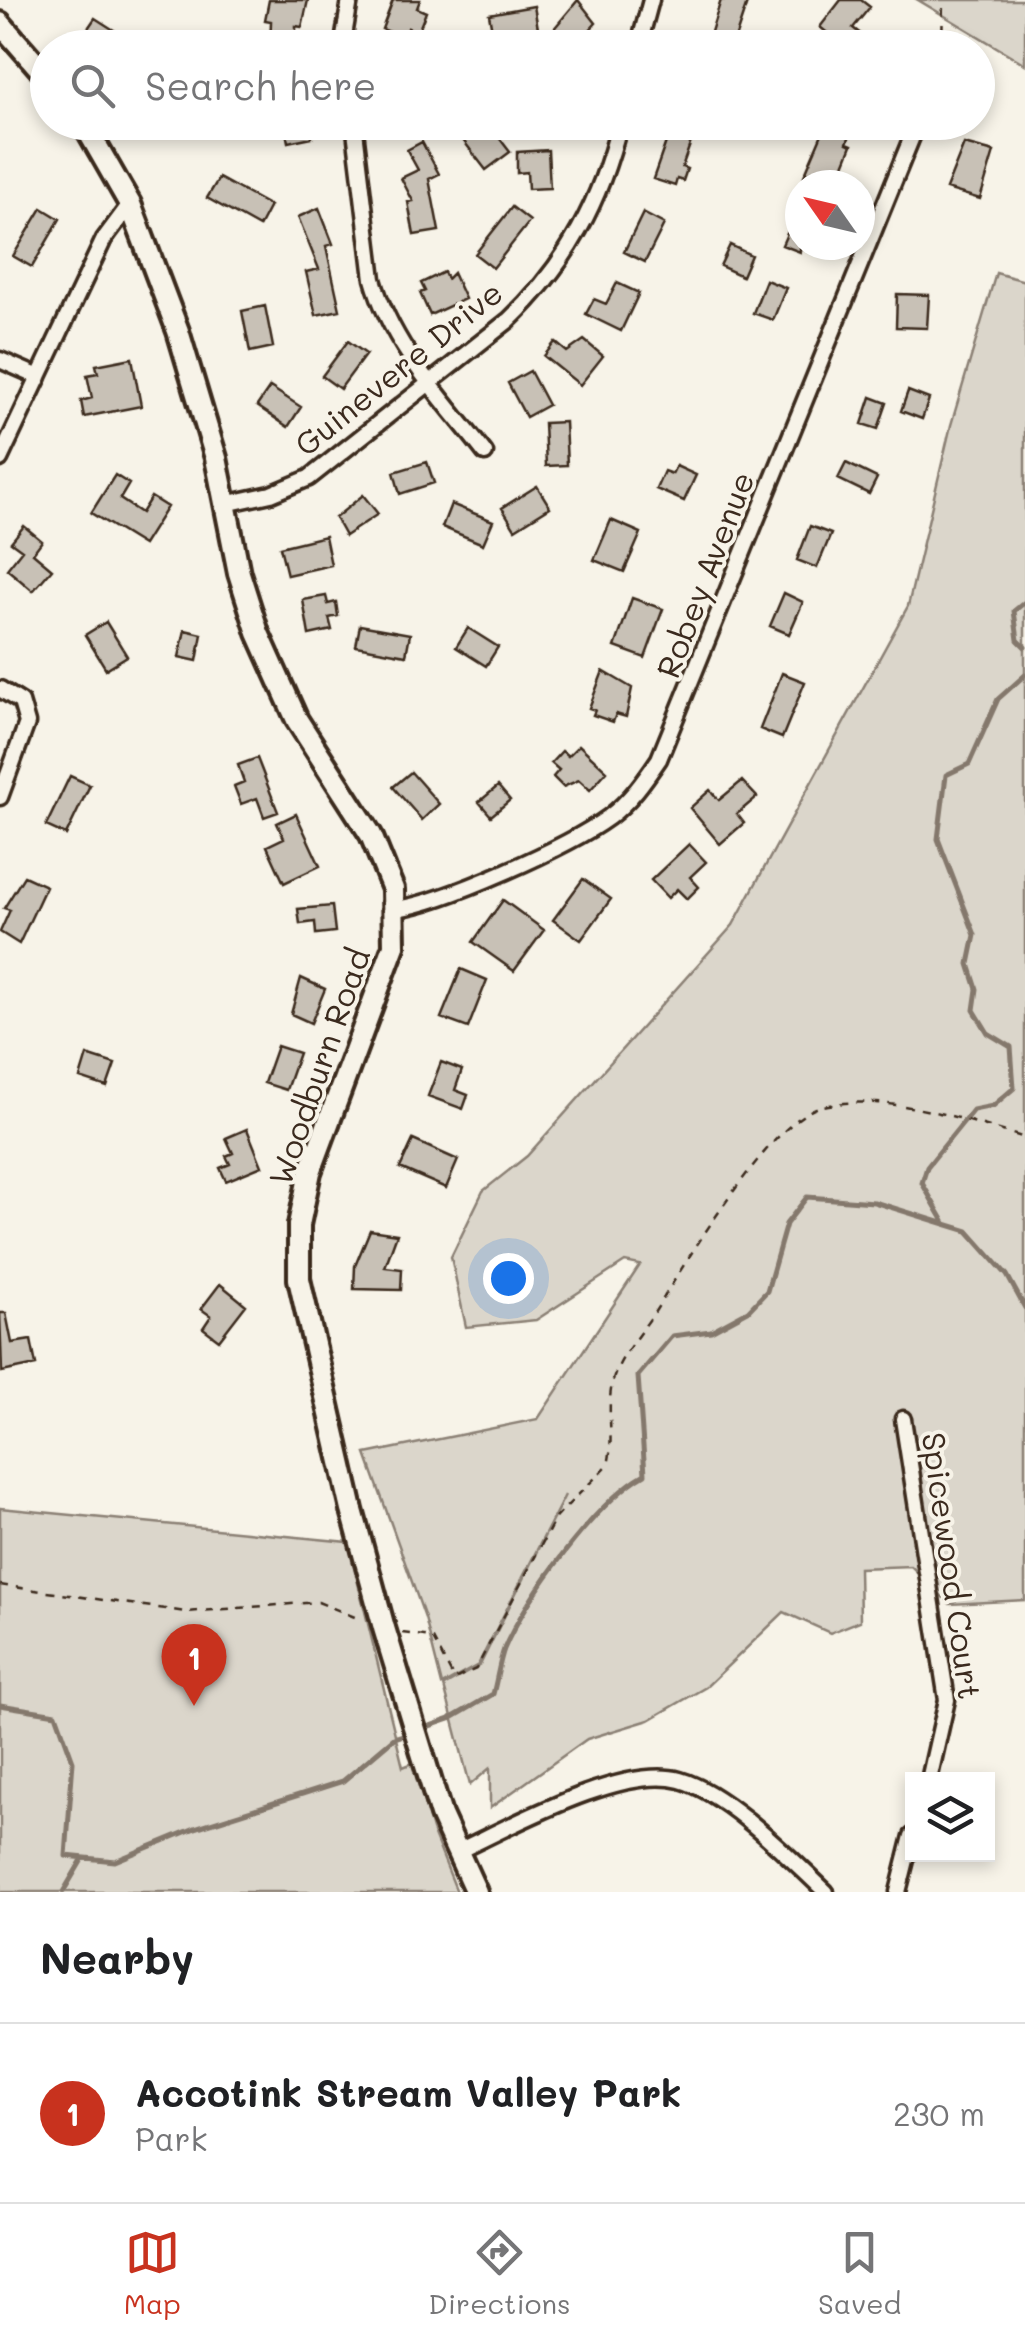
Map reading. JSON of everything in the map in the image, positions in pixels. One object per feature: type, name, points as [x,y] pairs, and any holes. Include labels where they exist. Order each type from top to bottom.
[{"type":"street","points":[[345,30],[350,0]]},
{"type":"street","points":[[643,30],[651,0]]},
{"type":"street","points":[[0,23],[30,57]]},
{"type":"street","name":"Woodburn Road","points":[[93,140],[130,204],[178,330],[225,504],[239,574],[258,633],[296,720],[371,835],[396,909],[394,946],[384,979],[310,1172],[297,1250],[305,1312],[384,1628],[456,1852],[476,1892]]},
{"type":"street","points":[[356,140],[376,292],[390,327],[486,453]]},
{"type":"street","name":"Guinevere Drive","points":[[225,504],[281,491],[308,478],[509,320],[556,269],[592,208],[614,140]]},
{"type":"street","name":"Robey Avenue","points":[[396,909],[436,901],[606,819],[639,789],[659,759],[911,140]]},
{"type":"street","points":[[0,459],[104,239],[130,204]]},
{"type":"street","points":[[0,360],[38,377]]},
{"type":"street","points":[[0,689],[12,694],[25,710],[21,744],[0,797]]},
{"type":"street","points":[[25,710],[41,706]]},
{"type":"street","name":"Spicewood Court","points":[[903,1419],[947,1700],[931,1772]]},
{"type":"street","points":[[456,1852],[618,1784],[662,1777],[696,1786],[718,1800],[826,1892]]},
{"type":"street","points":[[898,1892],[906,1862]]},
{"type":"path","points":[[942,0],[942,30]]},
{"type":"path","points":[[0,1585],[174,1611],[318,1602],[384,1628],[432,1637],[454,1679],[476,1670],[556,1517],[608,1465],[615,1374],[702,1235],[794,1122],[820,1106],[836,1105],[956,1116],[1025,1138]]},
{"type":"shaded area","points":[[918,0],[1025,0],[1025,64],[995,46],[995,30],[968,30]]},
{"type":"shaded area","points":[[996,273],[1025,281],[1025,1600],[950,1604],[911,1566],[859,1568],[860,1621],[830,1633],[784,1612],[706,1687],[649,1720],[587,1739],[490,1808],[490,1768],[470,1785],[444,1686],[480,1665],[565,1495],[478,1665],[442,1685],[425,1618],[366,1454],[538,1419],[640,1265],[625,1262],[536,1320],[466,1327],[451,1257],[483,1191],[527,1156],[733,925],[908,606],[951,425]]},
{"type":"shaded area","points":[[0,1508],[348,1542],[403,1767],[413,1763],[432,1830],[457,1892],[0,1892]]},
{"type":"building","points":[[269,0],[308,0],[302,27],[296,26],[296,30],[271,30],[271,21],[265,20]]},
{"type":"building","points":[[393,0],[420,0],[417,8],[426,12],[419,30],[382,29]]},
{"type":"building","points":[[578,0],[596,23],[590,30],[553,30]]},
{"type":"building","points":[[721,0],[748,0],[738,30],[712,30]]},
{"type":"building","points":[[841,0],[861,0],[870,7],[853,28],[856,30],[820,27]]},
{"type":"building","points":[[534,6],[538,30],[492,30],[489,14]]},
{"type":"building","points":[[95,18],[114,30],[87,30]]},
{"type":"building","points":[[463,140],[501,140],[510,152],[486,170]]},
{"type":"building","points":[[667,140],[692,140],[682,167],[687,169],[683,181],[677,179],[675,186],[653,179]]},
{"type":"building","points":[[819,140],[848,140],[852,145],[842,170],[807,170]]},
{"type":"building","points":[[422,142],[439,174],[429,179],[439,231],[414,235],[408,202],[413,201],[401,178],[418,170],[407,150]]},
{"type":"building","points":[[964,144],[994,152],[980,199],[946,189]]},
{"type":"building","points":[[548,150],[550,188],[528,189],[527,172],[517,173],[517,152]]},
{"type":"building","points":[[219,178],[270,206],[259,227],[207,198]]},
{"type":"building","points":[[512,207],[530,221],[493,268],[475,254]]},
{"type":"building","points":[[42,208],[60,219],[32,267],[13,256]]},
{"type":"building","points":[[319,208],[333,244],[326,246],[340,310],[316,315],[306,272],[319,269],[298,217]]},
{"type":"building","points":[[643,213],[664,224],[645,262],[624,252]]},
{"type":"building","points":[[730,245],[751,255],[742,276],[720,266]]},
{"type":"building","points":[[444,272],[447,279],[453,273],[465,299],[430,315],[420,293],[425,291],[421,283]]},
{"type":"building","points":[[766,280],[786,288],[773,320],[753,313]]},
{"type":"building","points":[[617,283],[639,293],[621,331],[586,314],[594,299],[606,304]]},
{"type":"building","points":[[897,294],[929,295],[927,328],[896,327]]},
{"type":"building","points":[[265,306],[273,347],[250,352],[242,311]]},
{"type":"building","points":[[584,340],[603,356],[580,385],[544,356],[555,342],[567,352]]},
{"type":"building","points":[[348,341],[366,354],[340,389],[322,376]]},
{"type":"building","points":[[132,358],[141,406],[84,417],[81,401],[92,398],[87,375],[98,373],[96,365]]},
{"type":"building","points":[[530,371],[548,405],[526,417],[508,383]]},
{"type":"building","points":[[270,387],[301,407],[288,427],[257,406]]},
{"type":"building","points":[[908,391],[929,399],[922,419],[901,411]]},
{"type":"building","points":[[871,397],[887,403],[878,429],[862,424]]},
{"type":"building","points":[[565,422],[567,465],[546,466],[544,423]]},
{"type":"building","points":[[427,462],[434,483],[400,494],[394,472]]},
{"type":"building","points":[[846,463],[877,478],[869,494],[838,479]]},
{"type":"building","points":[[676,466],[696,475],[684,501],[656,489],[664,471],[672,474]]},
{"type":"building","points":[[115,475],[129,484],[120,499],[141,513],[151,497],[167,507],[143,545],[91,513]]},
{"type":"building","points":[[537,486],[550,507],[515,529],[502,508]]},
{"type":"building","points":[[363,495],[378,514],[345,536],[335,518]]},
{"type":"building","points":[[451,504],[493,521],[483,544],[442,527]]},
{"type":"building","points":[[611,520],[641,533],[624,572],[594,560]]},
{"type":"building","points":[[24,526],[42,541],[33,553],[52,569],[33,591],[7,569],[22,550],[11,542]]},
{"type":"building","points":[[810,526],[831,534],[817,568],[797,560]]},
{"type":"building","points":[[325,536],[331,565],[287,575],[280,547]]},
{"type":"building","points":[[784,593],[803,602],[789,634],[770,626]]},
{"type":"building","points":[[326,596],[328,604],[336,602],[338,616],[329,618],[332,630],[309,635],[303,600]]},
{"type":"building","points":[[632,598],[663,609],[645,658],[615,647]]},
{"type":"building","points":[[106,622],[127,656],[106,669],[85,635]]},
{"type":"building","points":[[360,625],[410,634],[406,655],[356,646]]},
{"type":"building","points":[[468,628],[498,647],[486,666],[456,647]]},
{"type":"building","points":[[185,630],[202,634],[197,661],[179,657]]},
{"type":"building","points":[[603,671],[632,688],[626,717],[616,714],[613,722],[593,715],[595,710],[589,708]]},
{"type":"building","points":[[782,673],[805,682],[782,738],[760,729]]},
{"type":"building","points":[[579,745],[607,771],[590,790],[579,780],[563,787],[553,777],[559,770],[551,763],[562,751],[568,756]]},
{"type":"building","points":[[257,758],[278,812],[264,817],[257,798],[241,804],[234,786],[244,782],[238,765]]},
{"type":"building","points":[[411,772],[439,804],[422,820],[393,787]]},
{"type":"building","points":[[70,776],[90,785],[66,835],[46,826]]},
{"type":"building","points":[[742,781],[757,797],[737,814],[744,823],[720,844],[690,808],[710,790],[719,800]]},
{"type":"building","points":[[498,786],[510,800],[491,816],[479,802]]},
{"type":"building","points":[[296,814],[320,866],[284,883],[267,846],[284,838],[277,823]]},
{"type":"building","points":[[689,844],[706,862],[690,877],[699,887],[687,899],[677,889],[668,898],[651,880]]},
{"type":"building","points":[[24,876],[46,886],[19,944],[0,932],[10,910],[4,908]]},
{"type":"building","points":[[583,879],[611,899],[581,940],[553,920]]},
{"type":"building","points":[[503,900],[544,930],[514,971],[473,942]]},
{"type":"building","points":[[332,906],[335,932],[316,934],[315,922],[300,924],[298,909]]},
{"type":"building","points":[[461,969],[487,980],[468,1028],[441,1018]]},
{"type":"building","points":[[301,978],[325,989],[311,1023],[291,1014]]},
{"type":"building","points":[[277,1046],[299,1053],[286,1090],[264,1083]]},
{"type":"building","points":[[87,1055],[115,1064],[107,1087],[80,1078]]},
{"type":"building","points":[[441,1062],[462,1070],[455,1090],[468,1095],[463,1109],[428,1096]]},
{"type":"building","points":[[247,1129],[262,1166],[226,1181],[220,1168],[230,1164],[226,1156],[233,1153],[226,1138]]},
{"type":"building","points":[[413,1140],[458,1160],[446,1188],[400,1168]]},
{"type":"building","points":[[370,1230],[397,1234],[385,1267],[402,1269],[401,1290],[354,1289],[355,1266]]},
{"type":"building","points":[[220,1284],[246,1305],[219,1340],[203,1328],[211,1316],[201,1309]]},
{"type":"building","points":[[0,1313],[6,1313],[12,1343],[31,1340],[36,1365],[2,1372]]},
{"type":"waterway","points":[[1025,602],[1014,611],[1018,640],[1025,647]]},
{"type":"waterway","points":[[945,1223],[922,1183],[927,1167],[973,1110],[993,1106],[1014,1088],[1011,1047],[988,1033],[974,1010],[977,989],[969,964],[975,935],[938,839],[946,775],[969,764],[998,699],[1025,675]]},
{"type":"waterway","points":[[421,1729],[450,1719],[493,1694],[504,1649],[546,1578],[606,1505],[645,1474],[638,1376],[672,1336],[711,1331],[748,1311],[767,1291],[786,1224],[807,1197],[874,1202],[968,1231],[1007,1275],[1025,1308]]},
{"type":"waterway","points":[[0,1705],[56,1714],[73,1761],[66,1856],[115,1861],[195,1828],[343,1781],[394,1738],[410,1733]]},
{"type":"waterway","points":[[63,1892],[83,1858]]},
{"type":"place","name":"Accotink Stream Valley Park","points":[[194,1706]]}]
